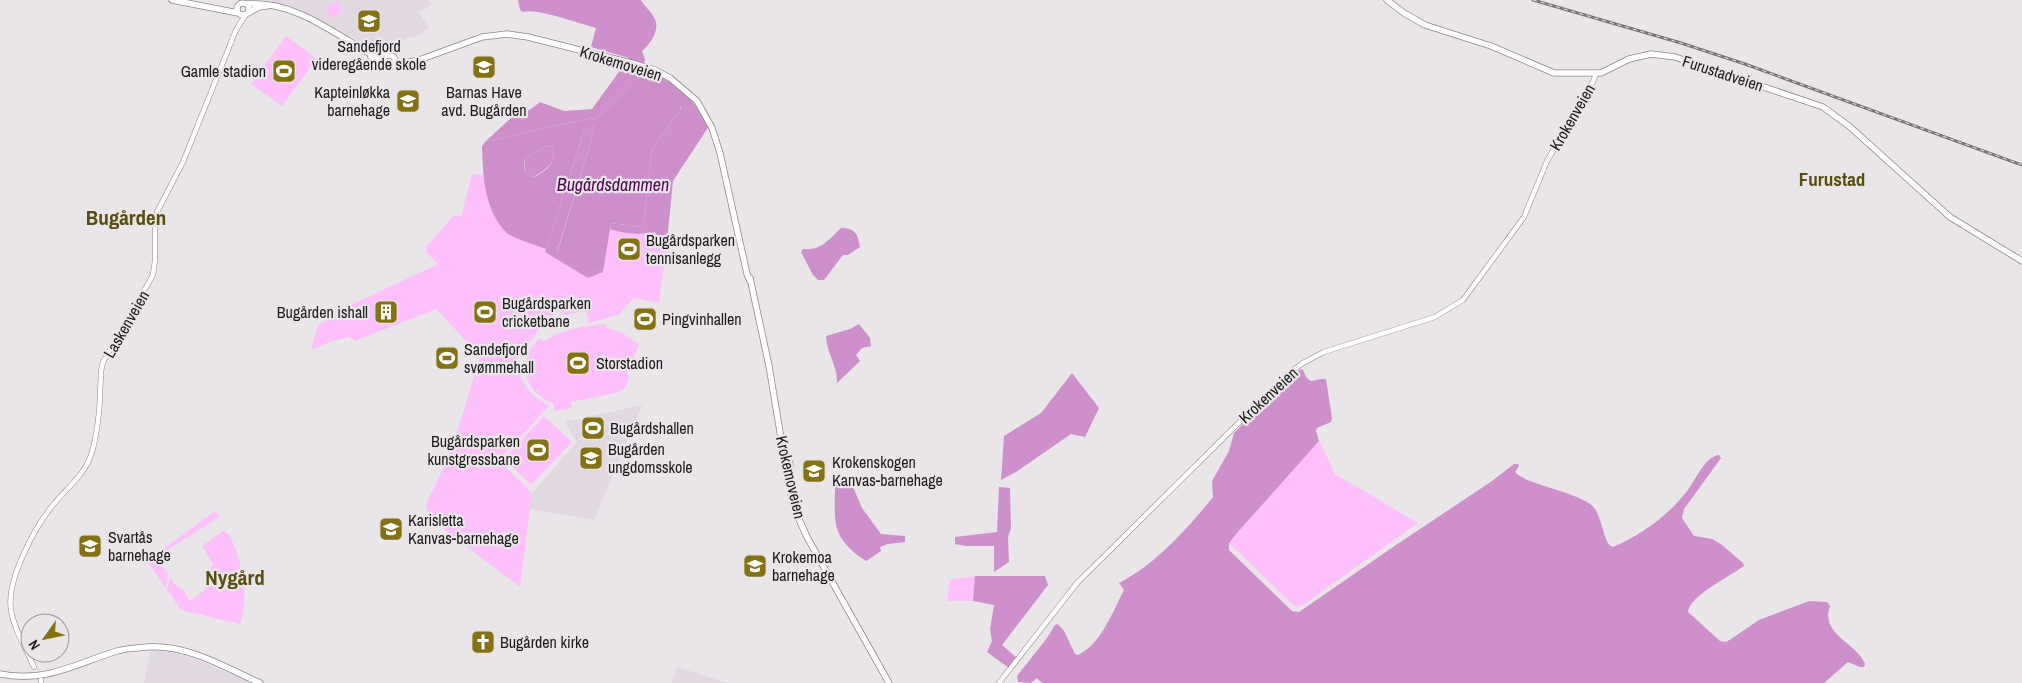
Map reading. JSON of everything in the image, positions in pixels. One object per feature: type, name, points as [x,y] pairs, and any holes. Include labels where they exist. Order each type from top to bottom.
[{"type":"main road","points":[[172,0],[219,8]]},
{"type":"main road","name":"Furustadveien","points":[[1387,0],[1404,13],[1425,25],[1491,46],[1545,70],[1563,74],[1596,73],[1608,70],[1636,57],[1651,54],[1662,55],[1812,102],[1838,116],[1950,217],[2022,261]]},
{"type":"main road","name":"Krokemoveien","points":[[219,8],[243,2],[247,4],[268,3],[288,7],[369,53],[378,56],[394,56],[402,60],[419,60]]},
{"type":"main road","points":[[247,4],[247,14]]},
{"type":"main road","points":[[237,5],[238,13]]},
{"type":"main road","name":"Krokemoveien","points":[[219,8],[247,14],[264,6],[287,10],[388,67],[419,60],[482,37],[507,34],[528,37],[636,65],[670,78],[695,99],[705,113],[719,147],[742,247],[746,274],[750,281],[769,366],[782,444],[790,464],[790,490],[797,514],[807,537],[889,683]]},
{"type":"main road","points":[[383,63],[386,55]]},
{"type":"main road","points":[[394,56],[396,60],[394,65]]},
{"type":"main road","points":[[0,674],[21,680],[41,682],[120,650],[159,647],[189,652],[260,683]]},
{"type":"street","name":"Laskenveien","points":[[236,30],[238,13]]},
{"type":"street","name":"Laskenveien","points":[[34,667],[11,609],[16,575],[35,531],[54,504],[83,470],[90,458],[94,444],[100,399],[100,372],[103,362],[153,275],[157,212],[183,162],[236,30],[247,14]]},
{"type":"street","name":"Krokenveien","points":[[999,683],[1077,583],[1288,374],[1303,363],[1324,352],[1435,318],[1464,300],[1524,217],[1547,161],[1593,82],[1596,73]]},
{"type":"shaded area","name":"Sandefjord videregående skole","points":[[264,0],[429,0],[432,4],[419,13],[429,28],[414,38],[412,36],[390,49],[344,39],[288,7]]},
{"type":"shaded area","points":[[338,0],[337,2],[343,11],[345,10],[332,18],[324,9]]},
{"type":"shaded area","points":[[518,0],[641,0],[652,14],[656,30],[652,40],[642,51],[645,59],[643,69],[664,79],[682,91],[709,126],[673,181],[666,252],[655,232],[643,234],[610,229],[611,223],[643,227],[652,148],[680,111],[681,106],[632,85],[597,118],[485,142],[513,116],[531,109],[540,102],[564,111],[592,109],[629,58],[591,47],[596,28],[548,14],[530,11],[523,12],[520,10]]},
{"type":"shaded area","name":"Gamle stadion","points":[[286,36],[317,59],[282,106],[251,84]]},
{"type":"shaded area","points":[[359,40],[380,41],[380,44],[384,47],[389,45],[393,49],[379,51]]},
{"type":"shaded area","name":"Bugårdsdammen","points":[[590,123],[593,125],[594,131],[557,252],[603,272],[588,278],[545,252],[585,128]]},
{"type":"shaded area","points":[[552,146],[552,162],[546,169],[532,178],[525,170],[525,158],[544,147]]},
{"type":"shaded area","points":[[472,174],[483,175],[491,210],[546,249],[603,272],[610,229],[655,232],[666,252],[659,303],[634,298],[618,315],[589,323],[586,311],[566,315],[557,311],[541,327],[516,361],[527,388],[549,406],[499,460],[532,493],[520,587],[428,517],[426,503],[451,450],[480,356],[436,309],[355,341],[349,337],[329,342],[311,350],[318,325],[349,309],[351,305],[438,264],[426,252],[426,247],[454,215],[461,217]]},
{"type":"shaded area","points":[[841,228],[850,229],[855,233],[860,247],[848,255],[843,255],[824,280],[818,280],[813,275],[801,252],[803,249],[820,246]]},
{"type":"shaded area","name":"Storstadion","points":[[606,324],[607,328],[621,332],[639,345],[627,374],[629,378],[625,388],[616,393],[571,402],[572,408],[554,411],[553,403],[543,398],[529,383],[526,365],[532,346],[540,338],[544,341],[566,331]]},
{"type":"shaded area","points":[[859,324],[870,338],[871,346],[862,348],[856,355],[860,361],[837,383],[836,371],[828,349],[826,336],[850,329]]},
{"type":"shaded area","points":[[1301,369],[1308,379],[1312,381],[1326,379],[1331,422],[1317,428],[1319,441],[1229,543],[1229,550],[1292,611],[1299,612],[1492,481],[1514,464],[1518,464],[1519,466],[1515,472],[1521,477],[1573,495],[1590,504],[1598,514],[1609,545],[1613,547],[1634,537],[1663,516],[1680,500],[1705,464],[1719,455],[1721,458],[1684,509],[1682,518],[1694,536],[1712,539],[1722,545],[1744,566],[1695,599],[1688,612],[1720,641],[1726,642],[1759,620],[1809,601],[1827,602],[1830,606],[1828,616],[1830,624],[1840,638],[1861,656],[1865,664],[1864,667],[1848,662],[1824,683],[1042,683],[1037,678],[1031,683],[1018,682],[1017,676],[1055,625],[1058,624],[1064,631],[1075,654],[1078,655],[1093,643],[1105,627],[1124,590],[1119,583],[1158,556],[1203,509],[1213,497],[1212,481],[1229,451],[1234,433],[1286,381]]},
{"type":"shaded area","points":[[1072,373],[1099,408],[1085,437],[1071,434],[1016,472],[1001,480],[1004,436],[1041,413]]},
{"type":"shaded area","name":"Bugården ungdomsskole","points":[[642,405],[594,520],[530,509],[532,493],[577,442],[565,422]]},
{"type":"shaded area","name":"Bugårdsparken kunstgressbane","points":[[544,416],[572,442],[531,485],[504,459]]},
{"type":"shaded area","points":[[1319,440],[1335,474],[1418,523],[1303,605],[1297,607],[1229,543]]},
{"type":"shaded area","points":[[835,484],[853,487],[862,508],[881,534],[905,536],[905,542],[880,547],[881,551],[866,561],[854,552],[840,536],[837,528],[835,519]]},
{"type":"shaded area","points":[[999,487],[1010,488],[1011,528],[1008,537],[1009,562],[994,572],[994,546],[955,544],[955,537],[997,532]]},
{"type":"shaded area","points":[[215,511],[219,517],[157,557],[168,574],[166,588],[147,561]]},
{"type":"shaded area","points":[[223,531],[229,534],[234,544],[241,567],[244,602],[240,624],[181,610],[167,590],[170,577],[175,585],[184,591],[190,601],[217,581],[210,571],[213,564],[202,546]]},
{"type":"shaded area","points":[[975,576],[973,601],[947,601],[950,580]]},
{"type":"shaded area","points":[[975,576],[1045,576],[1048,585],[1002,645],[1017,658],[1009,668],[987,652],[992,641],[990,629],[994,605],[973,601]]},
{"type":"shaded area","points":[[151,650],[170,652],[193,658],[252,683],[144,683]]},
{"type":"shaded area","points":[[677,667],[727,683],[672,683]]},
{"type":"water","name":"Bugårdsdammen","points":[[642,79],[654,83],[674,94],[680,104],[680,111],[652,148],[643,227],[611,223],[603,272],[557,253],[594,131],[593,125],[590,124],[585,128],[546,249],[520,240],[507,233],[499,224],[489,204],[486,192],[482,146],[485,142],[597,118],[632,85]],"holes":[[[552,146],[553,152],[550,166],[532,178],[527,174],[524,167],[525,158],[544,147]]]},
{"type":"waterway","points":[[613,0],[619,3],[619,11],[628,10],[635,14],[640,63]]},
{"type":"waterway","points":[[641,67],[642,79]]},
{"type":"railway","points":[[1533,0],[1681,43],[1745,64],[2022,165]]},
{"type":"place","name":"Sandefjord videregående skole","points":[[369,21]]},
{"type":"place","name":"Barnas Have avd. Bugården","points":[[484,67]]},
{"type":"place","name":"Gamle stadion","points":[[284,71]]},
{"type":"place","name":"Kapteinløkka barnehage","points":[[408,101]]},
{"type":"place","name":"Bugårdsparken tennisanlegg","points":[[629,249]]},
{"type":"place","name":"Bugården ishall","points":[[386,312]]},
{"type":"place","name":"Bugårdsparken cricketbane","points":[[485,312]]},
{"type":"place","name":"Pingvinhallen","points":[[645,319]]},
{"type":"place","name":"Sandefjord svømmehall","points":[[447,358]]},
{"type":"place","name":"Storstadion","points":[[578,363]]},
{"type":"place","name":"Bugårdshallen","points":[[593,428]]},
{"type":"place","name":"Bugårdsparken kunstgressbane","points":[[538,450]]},
{"type":"place","name":"Bugården ungdomsskole","points":[[591,458]]},
{"type":"place","name":"Krokenskogen Kanvas-barnehage","points":[[814,471]]},
{"type":"place","name":"Karisletta Kanvas-barnehage","points":[[391,529]]},
{"type":"place","name":"Svartås barnehage","points":[[90,546]]},
{"type":"place","name":"Krokemoa barnehage","points":[[755,566]]},
{"type":"place","name":"Bugården kirke","points":[[483,642]]},
{"type":"district","name":"Furustad","points":[[1832,179]]},
{"type":"district","name":"Bugården","points":[[126,217]]},
{"type":"district","name":"Nygård","points":[[235,577]]}]
